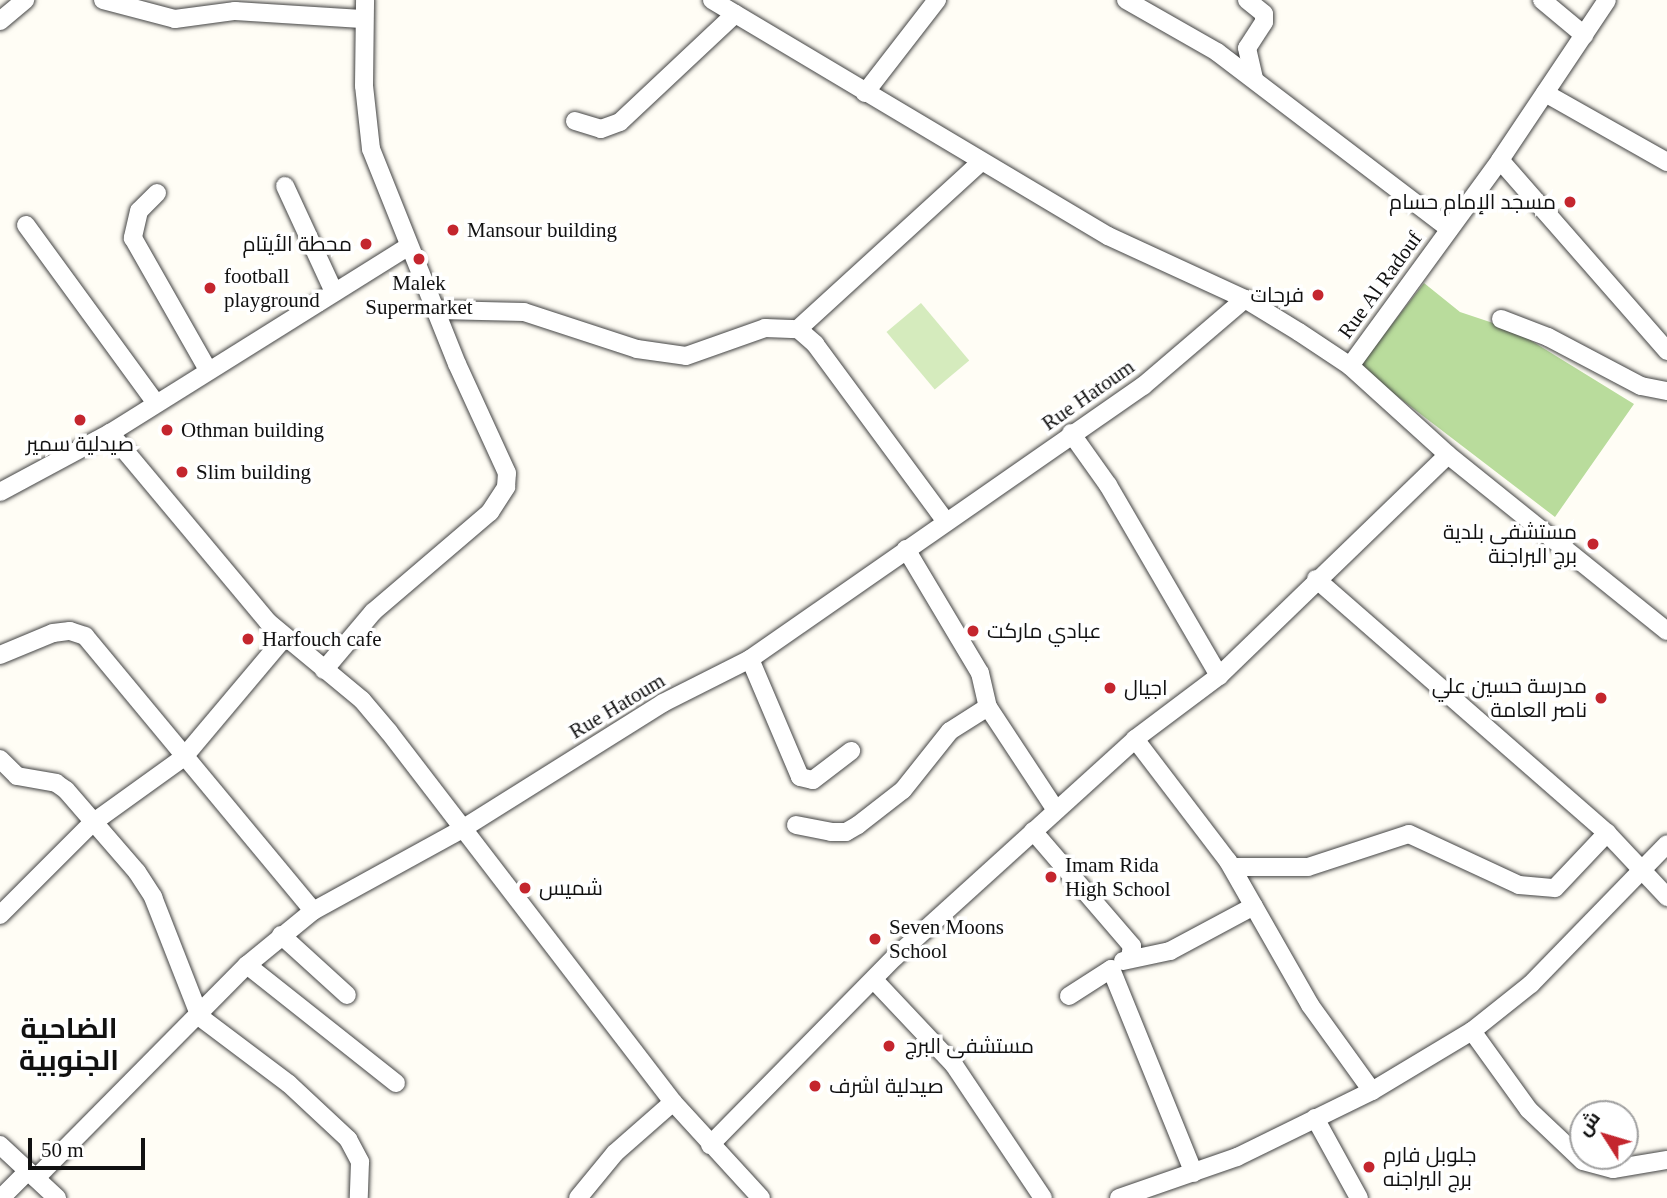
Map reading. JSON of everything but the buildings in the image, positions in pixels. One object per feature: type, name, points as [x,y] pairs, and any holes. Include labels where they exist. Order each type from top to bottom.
[{"type":"street","points":[[0,20],[25,0]]},
{"type":"street","points":[[103,0],[175,19],[235,11],[362,19]]},
{"type":"street","points":[[324,670],[373,612],[490,512],[506,487],[507,473],[457,364],[439,310],[408,247],[367,130],[362,19],[365,0]]},
{"type":"street","points":[[712,0],[980,163],[1108,236],[1245,299],[1350,366],[1448,455],[1667,631]]},
{"type":"street","points":[[865,93],[937,0]]},
{"type":"street","points":[[1126,0],[1217,52],[1449,229]]},
{"type":"street","points":[[1247,0],[1264,14],[1264,22],[1247,48],[1254,79]]},
{"type":"street","points":[[1542,0],[1584,35]]},
{"type":"street","name":"Rue Al Radouf","points":[[1350,366],[1500,160],[1606,0]]},
{"type":"street","points":[[575,121],[601,129],[620,122],[735,14]]},
{"type":"street","points":[[1545,93],[1667,162]]},
{"type":"street","points":[[1500,160],[1667,351]]},
{"type":"street","points":[[798,329],[980,163]]},
{"type":"street","points":[[285,186],[334,292]]},
{"type":"street","points":[[157,193],[139,211],[133,238],[208,370]]},
{"type":"street","points":[[26,225],[156,403]]},
{"type":"street","points":[[0,492],[110,433],[408,247]]},
{"type":"street","name":"Rue Hatoum","points":[[1,1198],[32,1174],[200,1017],[247,965],[313,911],[462,829],[663,703],[750,659],[1143,386],[1245,299]]},
{"type":"street","points":[[439,310],[524,312],[637,349],[686,356],[765,328],[798,329],[815,344],[946,522]]},
{"type":"street","points":[[1500,319],[1548,337],[1642,386],[1667,391]]},
{"type":"street","points":[[110,433],[284,638],[362,701],[673,1102],[761,1198]]},
{"type":"street","points":[[1072,433],[1108,485],[1219,676]]},
{"type":"street","points":[[710,1145],[874,980],[1033,831],[1135,739],[1219,676],[1316,579],[1448,455]]},
{"type":"street","points":[[906,549],[980,674],[988,707],[1056,810]]},
{"type":"street","points":[[1316,579],[1607,833],[1644,869],[1667,897]]},
{"type":"street","points":[[0,655],[53,633],[85,636],[313,911]]},
{"type":"street","points":[[0,915],[91,824],[184,758],[284,638]]},
{"type":"street","points":[[750,659],[800,777],[813,780],[851,751]]},
{"type":"street","points":[[796,825],[839,832],[858,825],[903,790],[950,731],[988,707]]},
{"type":"street","points":[[1135,739],[1232,867],[1310,1005],[1372,1091]]},
{"type":"street","points":[[1,765],[28,780],[56,783],[136,872],[153,897],[200,1017],[289,1084],[348,1139],[360,1162],[359,1198]]},
{"type":"street","points":[[1033,831],[1132,946],[1130,957]]},
{"type":"street","points":[[1232,867],[1308,867],[1409,834],[1519,885],[1555,888],[1607,833]]},
{"type":"street","points":[[1119,1198],[1194,1173],[1315,1118],[1372,1091],[1472,1031],[1531,984],[1667,844]]},
{"type":"street","points":[[1069,996],[1130,957],[1170,951],[1254,906]]},
{"type":"street","points":[[281,936],[347,995]]},
{"type":"street","points":[[247,965],[396,1083]]},
{"type":"street","points":[[1111,969],[1194,1173]]},
{"type":"street","points":[[874,980],[954,1065],[1043,1198]]},
{"type":"street","points":[[1472,1031],[1529,1110],[1583,1161],[1614,1170],[1667,1160]]},
{"type":"street","points":[[578,1198],[615,1153],[673,1102]]},
{"type":"street","points":[[1315,1118],[1359,1198]]},
{"type":"street","points":[[0,1145],[57,1198]]},
{"type":"green space","points":[[1424,283],[1460,312],[1514,330],[1634,404],[1555,517],[1359,367]]},
{"type":"green space","points":[[921,303],[969,360],[935,389],[887,332]]},
{"type":"place","name":"مسجد الإمام حسام","points":[[1570,202]]},
{"type":"place","name":"Mansour building","points":[[453,230]]},
{"type":"place","name":"محطة الأيتام","points":[[366,244]]},
{"type":"place","name":"Malek Supermarket","points":[[419,259]]},
{"type":"place","name":"football playground","points":[[210,288]]},
{"type":"place","name":"فرحات","points":[[1318,295]]},
{"type":"place","name":"صيدلية سمير","points":[[80,420]]},
{"type":"place","name":"Othman building","points":[[167,430]]},
{"type":"place","name":"Slim building","points":[[182,472]]},
{"type":"place","name":"مستشفی بلدیة برج البراجنة","points":[[1593,544]]},
{"type":"place","name":"عبادي ماركت","points":[[973,631]]},
{"type":"place","name":"Harfouch cafe","points":[[248,639]]},
{"type":"place","name":"اجيال","points":[[1110,688]]},
{"type":"place","name":"مدرسة حسين علي ناصر العامة","points":[[1601,698]]},
{"type":"place","name":"Imam Rida High School","points":[[1051,877]]},
{"type":"place","name":"شميس","points":[[525,888]]},
{"type":"place","name":"Seven Moons School","points":[[875,939]]},
{"type":"place","name":"مستشفى البرج","points":[[889,1046]]},
{"type":"place","name":"صيدلية اشرف","points":[[815,1086]]},
{"type":"place","name":"جلوبل فارم برج البراجنه","points":[[1369,1167]]},
{"type":"district","name":"الضاحية الجنوبية","points":[[69,1045]]}]
